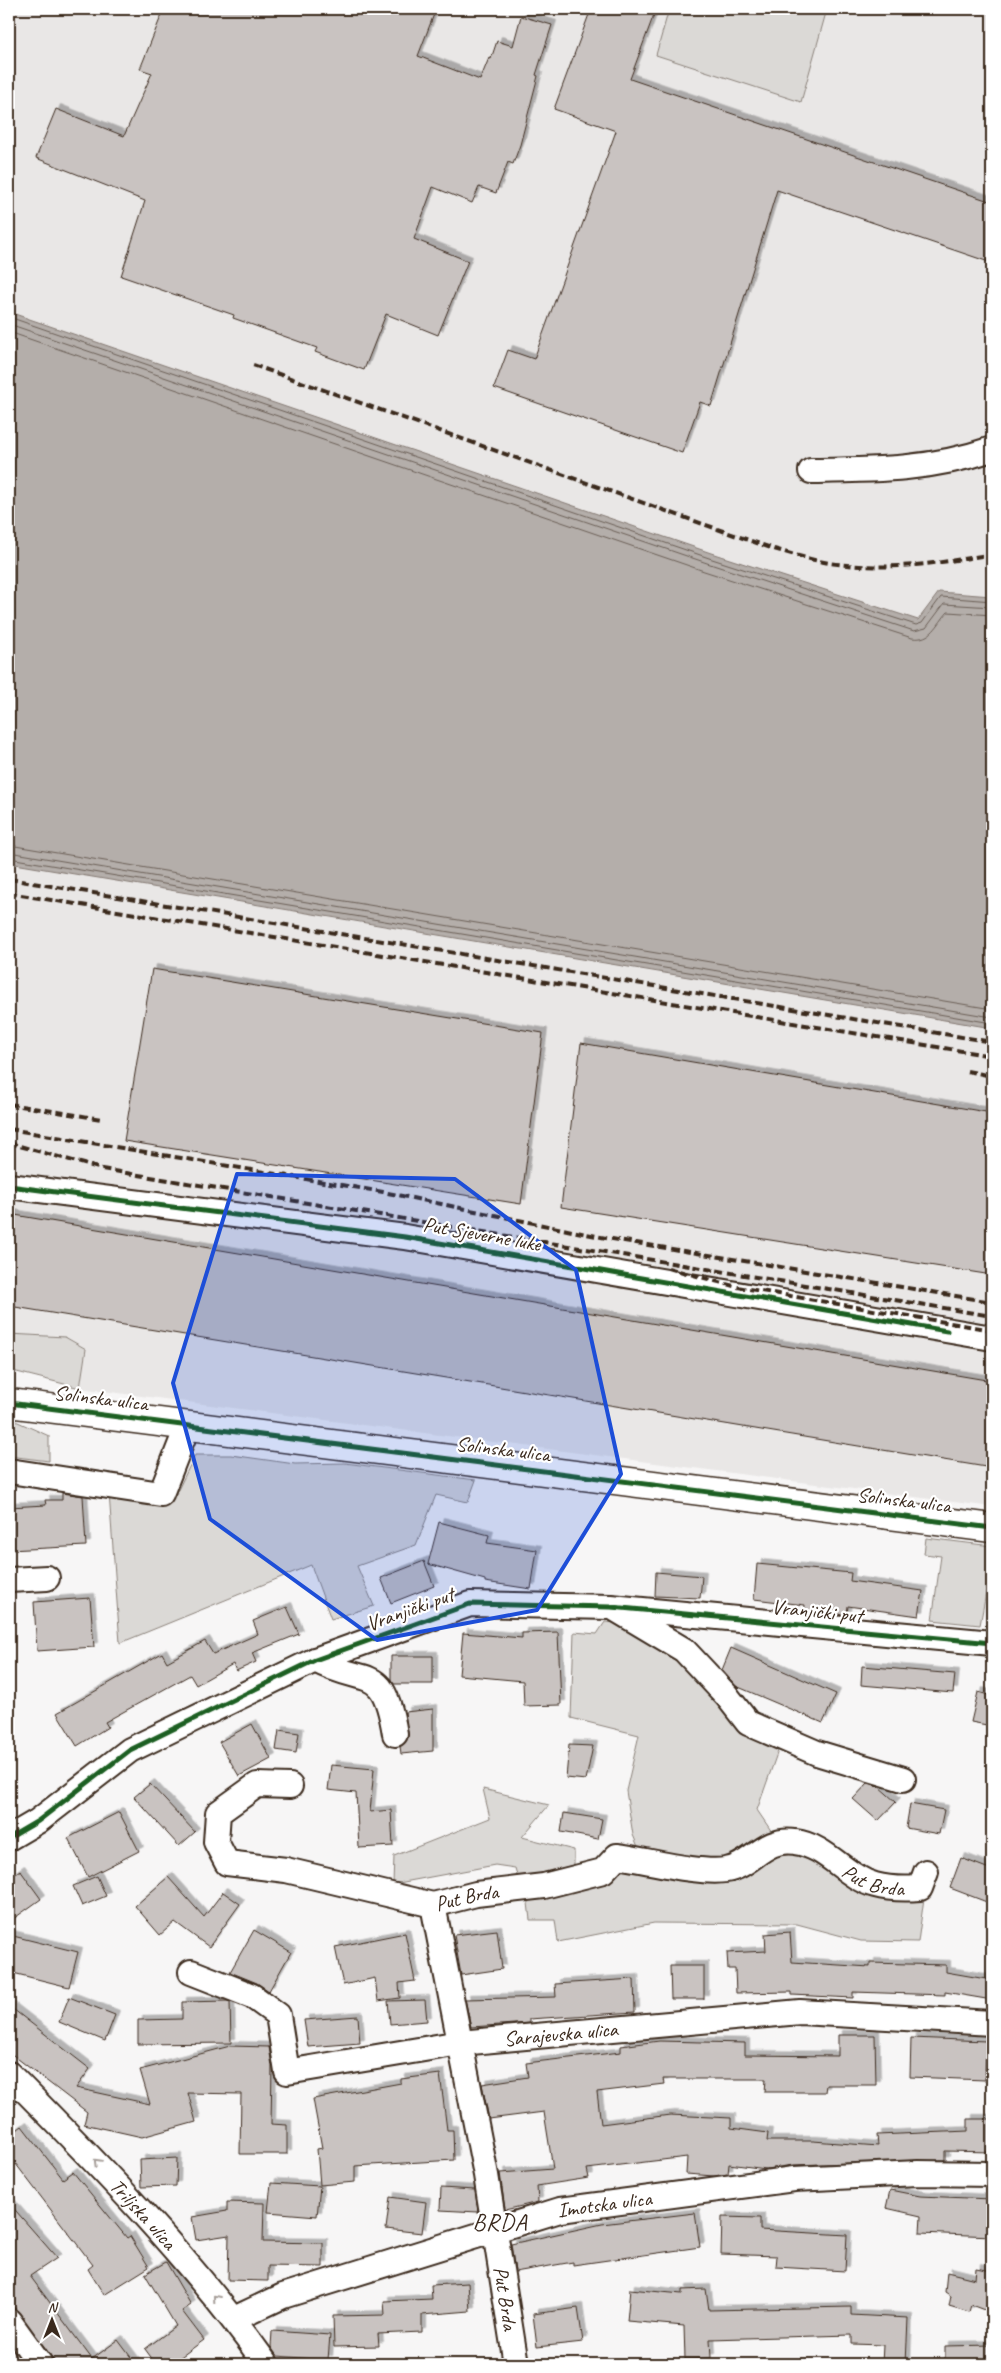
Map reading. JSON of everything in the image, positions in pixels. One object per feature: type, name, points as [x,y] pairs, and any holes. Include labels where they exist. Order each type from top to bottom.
[{"type":"main road","name":"Solinska ulica","points":[[9,1403],[992,1528]]},
{"type":"street","points":[[811,471],[882,470],[938,464],[960,460],[992,449]]},
{"type":"street","name":"Put Sjeverne luke","points":[[9,1186],[405,1237],[992,1338]]},
{"type":"street","points":[[9,1471],[161,1494],[188,1425]]},
{"type":"street","points":[[9,1580],[47,1578]]},
{"type":"street","name":"Vranjički put","points":[[9,1838],[38,1822],[130,1750],[315,1660],[470,1604],[612,1607],[992,1643]]},
{"type":"street","name":"Vranjički put","points":[[612,1607],[684,1650],[727,1696],[748,1723],[817,1753],[903,1779]]},
{"type":"street","points":[[315,1660],[330,1668],[367,1676],[384,1690],[390,1707],[395,1734]]},
{"type":"street","points":[[290,1786],[257,1785],[218,1813],[216,1842],[226,1863],[286,1870],[432,1905]]},
{"type":"street","name":"Put Brda","points":[[516,2364],[493,2230],[486,2175],[432,1905],[476,1894],[544,1886],[603,1871],[617,1856],[688,1868],[727,1870],[755,1856],[762,1849],[782,1842],[796,1842],[824,1852],[852,1873],[874,1885],[903,1889],[920,1888],[926,1872]]},
{"type":"street","name":"Sarajevska ulica","points":[[192,1972],[252,1996],[278,2015],[287,2072],[460,2043],[800,2012],[992,2023]]},
{"type":"street","name":"Triljska ulica","points":[[9,2074],[110,2175],[234,2319],[266,2364]]},
{"type":"street","name":"Imotska ulica","points":[[234,2319],[283,2296],[560,2210],[794,2179],[918,2173],[992,2174]]},
{"type":"street","points":[[9,2321],[40,2364]]},
{"type":"highlighted area","points":[[237,1174],[455,1179],[576,1270],[621,1474],[537,1610],[377,1640],[210,1519],[173,1383]]},
{"type":"shaded area","points":[[9,9],[992,9],[992,596],[939,592],[918,620],[711,553],[9,312]]},
{"type":"shaded area","points":[[669,9],[827,9],[801,102],[656,55]]},
{"type":"shaded area","points":[[9,863],[992,1028],[992,1507],[80,1388],[86,1349],[65,1337],[9,1334]]},
{"type":"shaded area","points":[[9,1334],[65,1337],[86,1349],[80,1388],[9,1370]]},
{"type":"shaded area","points":[[9,1418],[49,1436],[49,1461],[9,1456]]},
{"type":"shaded area","points":[[195,1455],[231,1455],[295,1464],[345,1463],[476,1480],[468,1502],[436,1495],[416,1545],[357,1566],[374,1606],[331,1619],[311,1565],[120,1643],[109,1493],[175,1496]]},
{"type":"shaded area","points":[[926,1538],[992,1546],[992,1577],[989,1577],[980,1625],[932,1620],[941,1556],[924,1554]]},
{"type":"shaded area","points":[[605,1622],[617,1623],[679,1654],[780,1745],[757,1810],[774,1835],[731,1862],[704,1861],[639,1849],[633,1835],[626,1791],[639,1735],[571,1718],[574,1632],[597,1634]]},
{"type":"shaded area","points":[[483,1789],[549,1805],[522,1837],[574,1850],[574,1865],[518,1879],[515,1868],[495,1865],[393,1884],[394,1856],[490,1818]]},
{"type":"shaded area","points":[[793,1848],[924,1898],[918,1942],[861,1941],[797,1924],[654,1923],[558,1942],[555,1920],[530,1920],[527,1894],[626,1864],[764,1856]]},
{"type":"water","points":[[9,312],[711,553],[918,620],[939,592],[992,596],[992,1028],[9,863]]},
{"type":"building","points":[[164,9],[436,9],[418,56],[480,80],[489,58],[491,59],[497,41],[513,46],[521,16],[552,25],[536,75],[538,76],[520,145],[513,164],[508,162],[496,193],[479,187],[472,203],[433,187],[414,239],[468,261],[438,335],[386,314],[364,370],[315,352],[317,348],[233,318],[234,315],[121,276],[145,201],[36,158],[56,109],[124,136],[152,73],[140,69]]},
{"type":"building","points":[[591,9],[656,9],[630,79],[992,202],[992,263],[777,190],[711,406],[700,402],[682,453],[494,388],[508,350],[534,359],[616,131],[554,109]]},
{"type":"building","points":[[152,969],[543,1033],[521,1204],[124,1141]]},
{"type":"building","points":[[581,1043],[992,1113],[992,1275],[561,1207]]},
{"type":"building","points":[[9,1214],[992,1381],[992,1468],[9,1306]]},
{"type":"building","points":[[62,1493],[83,1496],[86,1546],[9,1550],[9,1507],[46,1505],[45,1500],[62,1500]]},
{"type":"building","points":[[439,1522],[489,1535],[487,1543],[537,1550],[531,1589],[485,1582],[485,1580],[428,1564]]},
{"type":"building","points":[[424,1561],[434,1586],[391,1603],[381,1578]]},
{"type":"building","points":[[757,1564],[851,1573],[850,1581],[923,1591],[919,1616],[848,1606],[847,1615],[804,1611],[805,1605],[754,1599]]},
{"type":"building","points":[[656,1572],[702,1576],[700,1598],[655,1596]]},
{"type":"building","points":[[90,1598],[94,1647],[37,1651],[34,1602]]},
{"type":"building","points":[[287,1607],[299,1634],[252,1653],[256,1662],[236,1671],[233,1664],[196,1685],[190,1675],[105,1722],[108,1727],[77,1746],[57,1713],[162,1653],[167,1662],[205,1641],[213,1654],[258,1634],[253,1621]]},
{"type":"building","points":[[558,1632],[561,1705],[524,1706],[523,1681],[459,1675],[463,1633],[522,1638],[522,1633]]},
{"type":"building","points":[[731,1648],[836,1694],[823,1723],[736,1686],[722,1670]]},
{"type":"building","points":[[391,1656],[433,1656],[433,1684],[394,1684],[391,1680]]},
{"type":"building","points":[[862,1666],[955,1674],[953,1693],[861,1685]]},
{"type":"building","points":[[978,1692],[992,1696],[992,1726],[971,1722]]},
{"type":"building","points":[[433,1709],[433,1751],[401,1754],[400,1746],[408,1738],[405,1712]]},
{"type":"building","points":[[252,1724],[271,1759],[239,1776],[219,1742]]},
{"type":"building","points":[[279,1730],[299,1733],[296,1753],[276,1750]]},
{"type":"building","points":[[569,1745],[593,1746],[586,1780],[566,1778]]},
{"type":"building","points":[[331,1765],[374,1769],[370,1812],[391,1810],[393,1846],[359,1848],[356,1793],[328,1790]]},
{"type":"building","points":[[868,1783],[878,1786],[896,1802],[878,1821],[853,1799]]},
{"type":"building","points":[[150,1784],[195,1832],[179,1846],[134,1797]]},
{"type":"building","points":[[910,1804],[944,1810],[939,1834],[906,1828]]},
{"type":"building","points":[[119,1812],[139,1851],[88,1877],[68,1838]]},
{"type":"building","points":[[564,1813],[602,1819],[598,1839],[561,1832]]},
{"type":"building","points":[[961,1858],[992,1870],[992,1904],[950,1888]]},
{"type":"building","points":[[20,1870],[41,1899],[9,1922],[9,1878]]},
{"type":"building","points":[[97,1876],[106,1896],[82,1906],[73,1886]]},
{"type":"building","points":[[168,1877],[204,1917],[223,1892],[240,1904],[209,1947],[175,1922],[160,1935],[135,1906]]},
{"type":"building","points":[[254,1930],[291,1952],[269,1991],[257,1983],[230,1972]]},
{"type":"building","points":[[497,1930],[502,1969],[461,1975],[454,1935]]},
{"type":"building","points":[[790,1932],[792,1962],[870,1967],[870,1963],[946,1965],[946,1972],[992,1980],[992,2000],[945,1992],[945,1995],[853,1992],[853,1998],[792,1995],[792,1992],[736,1993],[735,1969],[728,1969],[727,1953],[766,1951],[765,1934]]},
{"type":"building","points":[[405,1933],[415,1981],[399,1983],[400,1998],[378,2001],[375,1978],[343,1985],[335,1947]]},
{"type":"building","points":[[9,1935],[78,1952],[69,1987],[9,1972]]},
{"type":"building","points":[[670,1966],[704,1966],[704,1999],[671,1999]]},
{"type":"building","points":[[634,1979],[635,2012],[529,2019],[529,2023],[471,2027],[465,1999],[556,1997],[555,1984]]},
{"type":"building","points":[[69,1997],[115,2015],[105,2041],[59,2022]]},
{"type":"building","points":[[425,2000],[427,2021],[390,2024],[388,2001]]},
{"type":"building","points":[[182,2002],[230,2002],[231,2043],[138,2044],[138,2020],[182,2019]]},
{"type":"building","points":[[9,2006],[90,2069],[76,2088],[150,2104],[140,2070],[230,2046],[269,2047],[272,2066],[271,2124],[287,2125],[287,2154],[240,2154],[241,2094],[188,2093],[196,2122],[142,2137],[84,2124],[87,2112],[9,2052]]},
{"type":"building","points":[[358,2016],[360,2043],[308,2047],[304,2020]]},
{"type":"building","points":[[838,2035],[875,2035],[876,2085],[826,2085],[825,2092],[765,2092],[766,2079],[663,2079],[664,2084],[597,2092],[601,2124],[670,2115],[731,2118],[731,2128],[768,2133],[767,2141],[813,2141],[878,2146],[877,2135],[968,2131],[968,2119],[992,2119],[992,2152],[945,2151],[945,2160],[793,2165],[766,2169],[729,2164],[728,2174],[714,2176],[686,2174],[687,2157],[587,2169],[589,2178],[537,2186],[538,2202],[505,2210],[500,2173],[553,2169],[544,2112],[489,2119],[482,2084],[528,2077],[526,2063],[621,2052],[621,2046],[659,2041],[745,2043],[745,2055],[838,2056]]},
{"type":"building","points":[[911,2038],[986,2041],[985,2080],[910,2077]]},
{"type":"building","points":[[440,2074],[447,2130],[453,2130],[454,2160],[355,2166],[355,2182],[320,2185],[317,2149],[322,2148],[313,2099],[401,2083],[401,2079]]},
{"type":"building","points":[[22,2126],[63,2179],[73,2172],[127,2238],[130,2236],[149,2267],[104,2295],[88,2269],[93,2265],[9,2155],[9,2136]]},
{"type":"building","points":[[177,2158],[176,2186],[141,2187],[140,2160]]},
{"type":"building","points":[[271,2183],[320,2186],[317,2216],[268,2212]]},
{"type":"building","points":[[441,2188],[475,2190],[478,2212],[440,2210]]},
{"type":"building","points":[[890,2190],[920,2196],[992,2199],[992,2236],[920,2233],[921,2216],[886,2208]]},
{"type":"building","points":[[390,2197],[426,2202],[422,2233],[386,2229]]},
{"type":"building","points":[[227,2202],[264,2203],[263,2242],[323,2243],[323,2267],[268,2266],[268,2281],[228,2280],[229,2235],[196,2240],[192,2217],[227,2211]]},
{"type":"building","points":[[9,2203],[57,2258],[30,2276],[92,2359],[118,2340],[136,2364],[57,2364],[9,2300]]},
{"type":"building","points":[[695,2213],[700,2247],[573,2265],[573,2262],[515,2272],[511,2244],[602,2224]]},
{"type":"building","points":[[722,2217],[760,2218],[760,2230],[847,2235],[845,2271],[776,2267],[777,2256],[721,2254]]},
{"type":"building","points":[[166,2262],[191,2305],[182,2311],[204,2340],[171,2364],[156,2364],[145,2349],[176,2326],[145,2274]]},
{"type":"building","points":[[976,2268],[992,2271],[992,2292],[987,2311],[971,2305],[969,2312],[949,2306],[951,2296],[945,2292],[947,2272],[975,2279]]},
{"type":"building","points":[[468,2283],[470,2311],[422,2315],[422,2332],[378,2334],[379,2346],[334,2347],[333,2316],[385,2315],[384,2301],[432,2299],[431,2285]]},
{"type":"building","points":[[630,2289],[682,2294],[682,2290],[706,2289],[709,2310],[851,2307],[851,2315],[908,2318],[906,2364],[882,2364],[883,2345],[852,2344],[852,2335],[710,2339],[711,2358],[685,2359],[684,2326],[627,2321]]},
{"type":"building","points":[[578,2308],[583,2342],[537,2347],[533,2314]]},
{"type":"building","points":[[272,2331],[330,2335],[328,2360],[277,2356],[271,2347]]},
{"type":"building","points":[[992,2345],[992,2364],[945,2364],[945,2346]]},
{"type":"railway","points":[[253,365],[774,549],[808,559],[850,565],[891,566],[951,561],[992,554]]},
{"type":"railway","points":[[9,879],[992,1042]]},
{"type":"railway","points":[[9,893],[992,1056]]},
{"type":"railway","points":[[967,1071],[992,1076]]},
{"type":"railway","points":[[9,1104],[101,1119]]},
{"type":"railway","points":[[9,1129],[383,1192],[606,1238],[992,1302]]},
{"type":"railway","points":[[9,1143],[102,1169],[992,1316]]},
{"type":"railway","points":[[668,1268],[737,1287],[992,1330]]},
{"type":"cycle path","points":[[9,1186],[405,1237],[947,1331]]},
{"type":"cycle path","points":[[9,1403],[992,1528]]},
{"type":"cycle path","points":[[9,1838],[38,1821],[130,1750],[315,1660],[470,1604],[611,1607],[992,1643]]},
{"type":"district","name":"BRDA","points":[[500,2222]]}]
